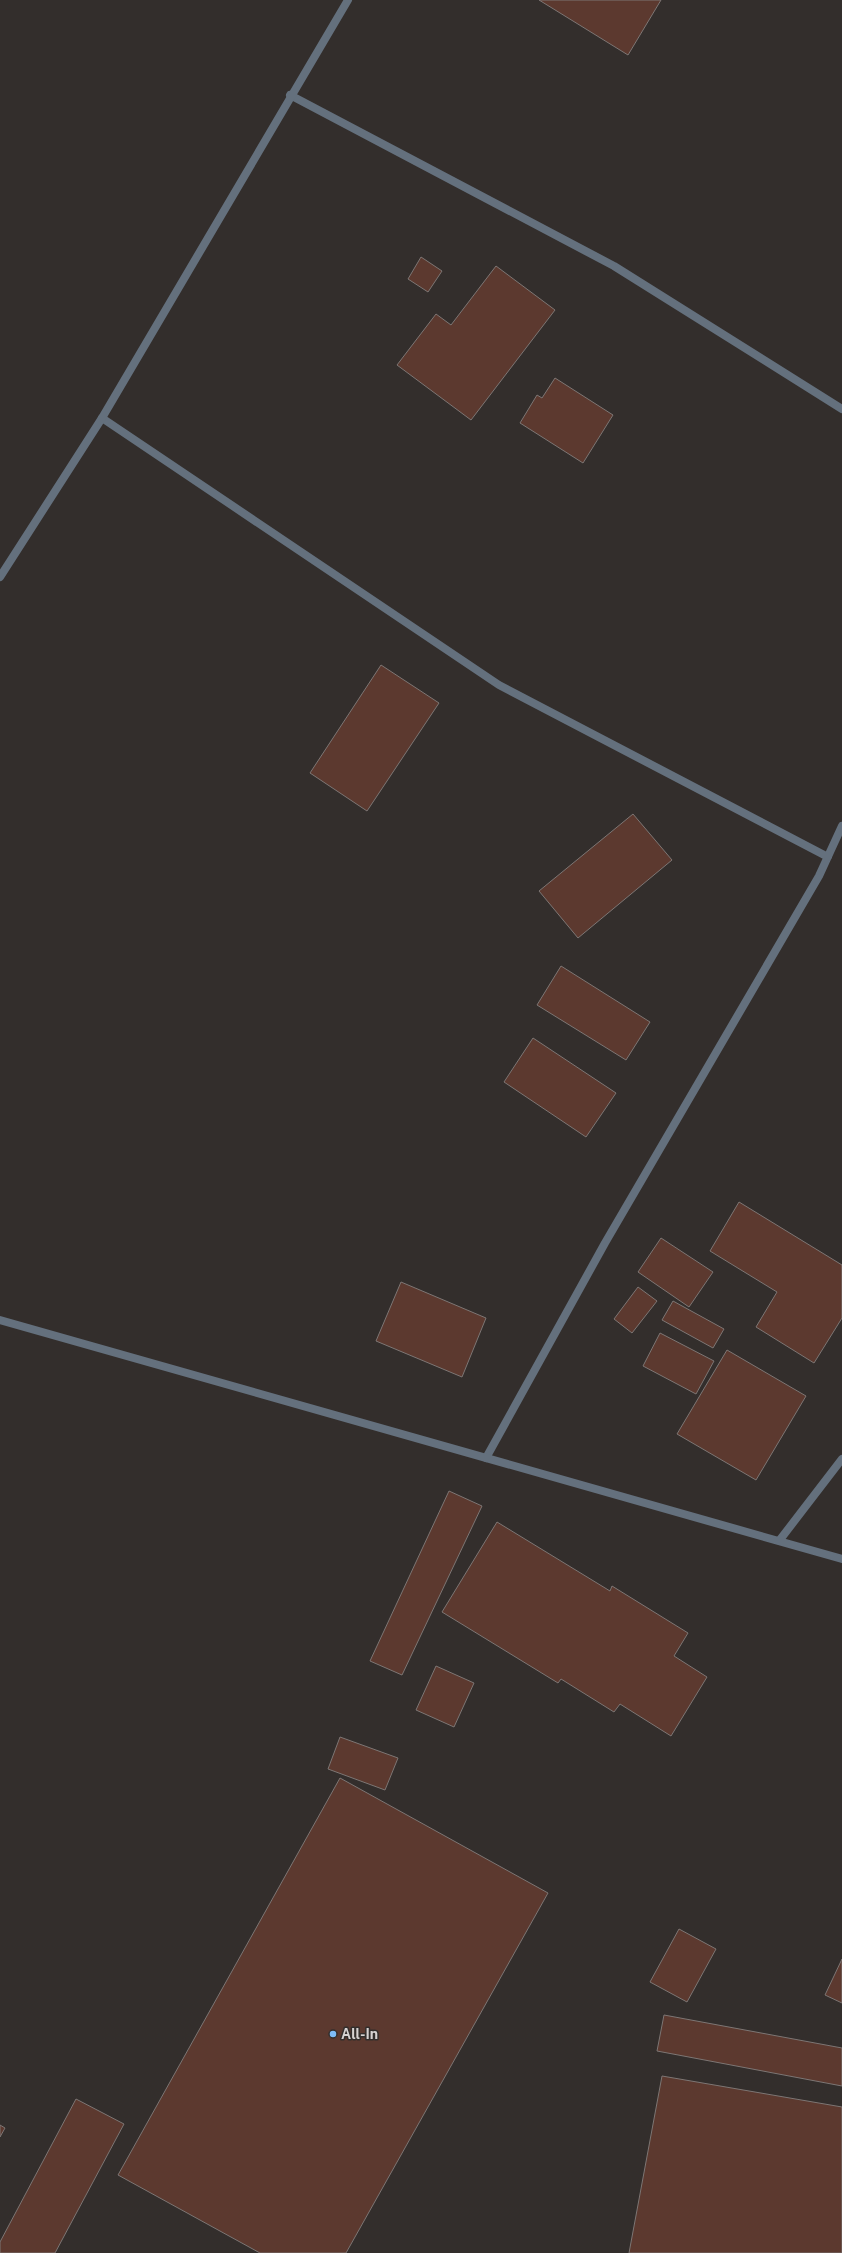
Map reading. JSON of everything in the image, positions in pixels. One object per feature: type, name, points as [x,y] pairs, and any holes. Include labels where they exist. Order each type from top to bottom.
[{"type":"street","points":[[0,577],[102,418],[290,96],[348,0]]},
{"type":"street","points":[[290,96],[614,266],[842,408]]},
{"type":"street","points":[[102,418],[499,684],[828,857]]},
{"type":"street","points":[[486,1458],[605,1243],[819,876],[842,826]]},
{"type":"street","points":[[0,1320],[842,1559]]},
{"type":"street","points":[[779,1541],[842,1459]]},
{"type":"building","points":[[539,0],[661,0],[628,55]]},
{"type":"building","points":[[421,257],[442,271],[428,292],[408,279]]},
{"type":"building","points":[[496,266],[555,310],[471,420],[397,365],[436,314],[451,325]]},
{"type":"building","points":[[555,378],[613,415],[583,463],[520,423],[537,395],[542,398]]},
{"type":"building","points":[[381,665],[439,703],[367,811],[310,773]]},
{"type":"building","points":[[633,814],[672,860],[578,938],[539,891]]},
{"type":"building","points":[[561,966],[650,1022],[626,1060],[537,1005]]},
{"type":"building","points":[[533,1038],[616,1093],[586,1137],[504,1082]]},
{"type":"building","points":[[739,1202],[842,1265],[842,1318],[814,1363],[756,1327],[777,1292],[710,1251]]},
{"type":"building","points":[[661,1238],[713,1272],[689,1307],[638,1272]]},
{"type":"building","points":[[401,1282],[486,1318],[462,1377],[376,1341]]},
{"type":"building","points":[[638,1287],[657,1301],[632,1333],[614,1319]]},
{"type":"building","points":[[673,1301],[724,1329],[713,1348],[662,1320]]},
{"type":"building","points":[[660,1333],[714,1361],[696,1394],[643,1366]]},
{"type":"building","points":[[727,1350],[806,1396],[756,1480],[677,1434]]},
{"type":"building","points":[[449,1491],[482,1506],[402,1675],[370,1661]]},
{"type":"building","points":[[497,1522],[610,1591],[612,1586],[688,1633],[674,1656],[707,1677],[671,1736],[620,1704],[614,1712],[561,1679],[558,1683],[442,1612]]},
{"type":"building","points":[[436,1666],[474,1683],[454,1727],[416,1710]]},
{"type":"building","points":[[340,1737],[398,1758],[385,1790],[328,1769]]},
{"type":"building","name":"All-In","points":[[340,1778],[548,1893],[346,2253],[260,2253],[118,2175]]},
{"type":"building","points":[[679,1929],[716,1949],[687,2002],[650,1982]]},
{"type":"building","points":[[842,1959],[842,2003],[825,1995]]},
{"type":"building","points":[[664,2015],[842,2048],[842,2086],[657,2051]]},
{"type":"building","points":[[662,2076],[842,2107],[842,2253],[629,2253]]},
{"type":"building","points":[[76,2099],[124,2124],[55,2253],[0,2253],[0,2242]]},
{"type":"building","points":[[0,2125],[5,2128],[0,2137]]},
{"type":"place","name":"All-In","points":[[333,2034]]}]
